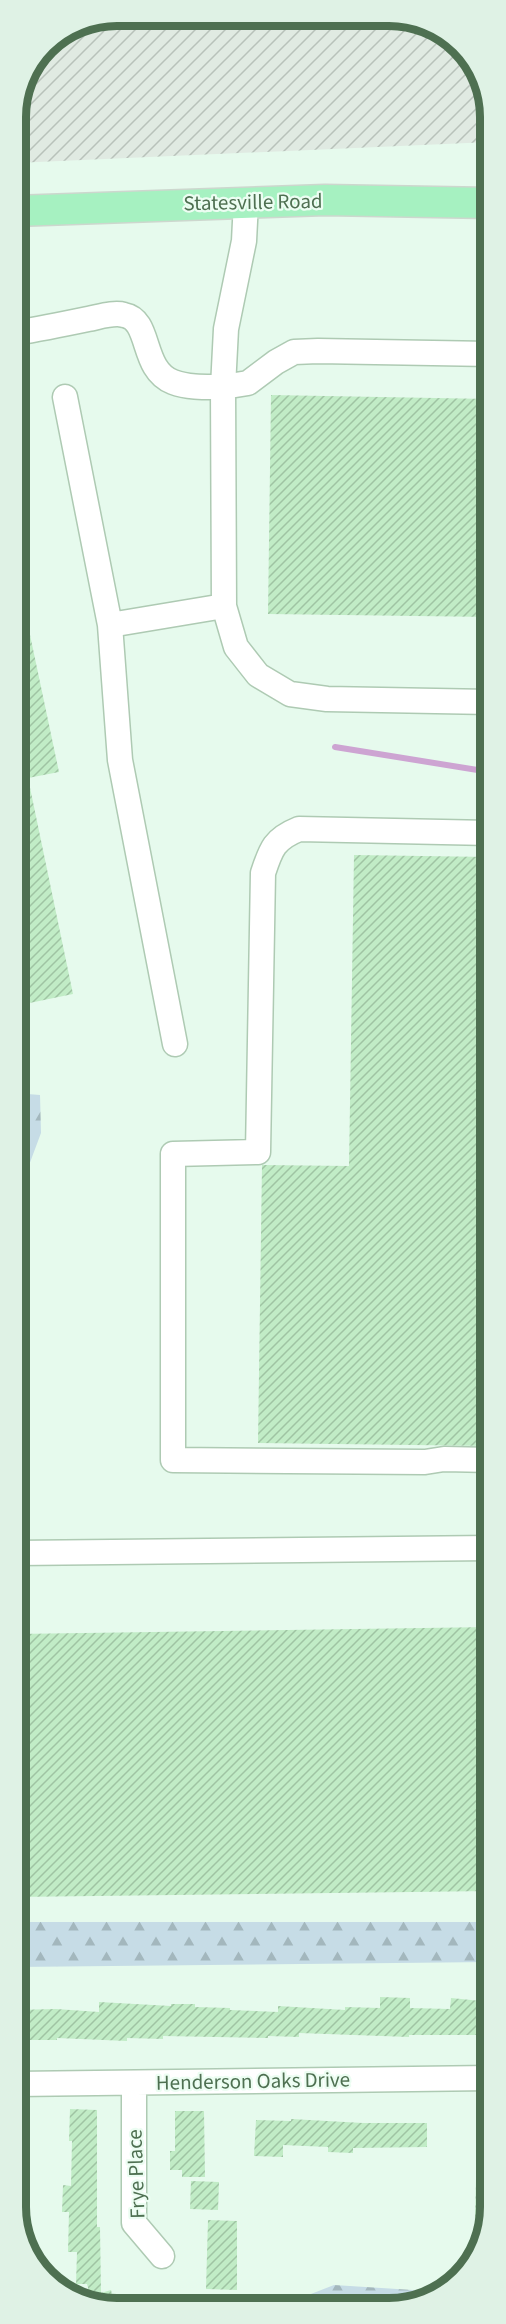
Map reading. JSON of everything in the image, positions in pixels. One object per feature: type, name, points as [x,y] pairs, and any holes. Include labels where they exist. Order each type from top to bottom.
[{"type":"main road","name":"Statesville Road","points":[[26,211],[325,200],[480,203]]},
{"type":"street","points":[[246,202],[244,242],[226,329],[223,387],[224,606],[236,647],[258,675],[291,694],[327,699],[480,702]]},
{"type":"street","points":[[26,331],[106,316],[124,315],[135,320],[143,333],[149,357],[157,371],[172,382],[192,387],[223,387],[248,383],[294,352],[480,354]]},
{"type":"street","points":[[65,397],[110,625],[120,760],[175,1044]]},
{"type":"street","points":[[110,625],[224,606]]},
{"type":"street","points":[[480,832],[299,829],[283,835],[271,849],[263,873],[258,1152],[174,1154],[173,1460],[425,1462],[444,1459],[480,1460]]},
{"type":"street","points":[[25,1553],[480,1548]]},
{"type":"street","name":"Henderson Oaks Drive","points":[[25,2084],[480,2078]]},
{"type":"street","name":"Frye Place","points":[[134,2083],[134,2223],[162,2256]]},
{"type":"shaded area","points":[[105,26],[407,27],[419,30],[445,44],[465,66],[471,76],[480,105],[480,142],[26,163],[26,111],[35,76],[44,61],[56,48],[87,30]]},
{"type":"green space","points":[[26,1094],[40,1095],[41,1133],[25,1175]]},
{"type":"green space","points":[[25,1922],[480,1922],[480,1962],[25,1967]]},
{"type":"green space","points":[[334,2285],[413,2290],[419,2293],[401,2298],[301,2298]]},
{"type":"building","points":[[271,395],[480,399],[480,617],[268,614]]},
{"type":"building","points":[[26,615],[59,772],[28,778],[73,994],[26,1004]]},
{"type":"building","points":[[354,855],[480,857],[480,1446],[258,1443],[262,1165],[349,1166]]},
{"type":"building","points":[[480,1627],[480,1891],[25,1897],[25,1634]]},
{"type":"building","points":[[380,1997],[410,1998],[410,2008],[450,2009],[451,1998],[480,2001],[480,2035],[409,2035],[409,2037],[299,2033],[299,2037],[268,2036],[268,2038],[163,2036],[163,2039],[127,2038],[127,2041],[57,2038],[57,2040],[25,2040],[25,2010],[99,2012],[99,2002],[171,2006],[171,2004],[195,2004],[195,2007],[278,2012],[278,2006],[345,2010],[345,2007],[380,2008]]},
{"type":"building","points":[[70,2109],[97,2110],[97,2227],[100,2227],[101,2293],[111,2290],[113,2298],[90,2295],[87,2284],[76,2284],[77,2252],[68,2252],[69,2212],[62,2212],[63,2185],[71,2186],[72,2141],[69,2141]]},
{"type":"building","points":[[175,2111],[204,2111],[205,2177],[182,2177],[182,2170],[170,2170],[170,2151],[175,2151]]},
{"type":"building","points":[[291,2119],[363,2123],[427,2123],[427,2147],[353,2148],[353,2153],[328,2152],[328,2147],[283,2145],[283,2157],[254,2156],[256,2120],[291,2121]]},
{"type":"building","points":[[476,2179],[480,2179],[480,2213],[474,2238]]},
{"type":"building","points":[[191,2181],[219,2182],[218,2210],[190,2209]]},
{"type":"building","points":[[208,2220],[237,2221],[237,2290],[206,2289]]},
{"type":"waterway","points":[[335,747],[480,770]]}]
